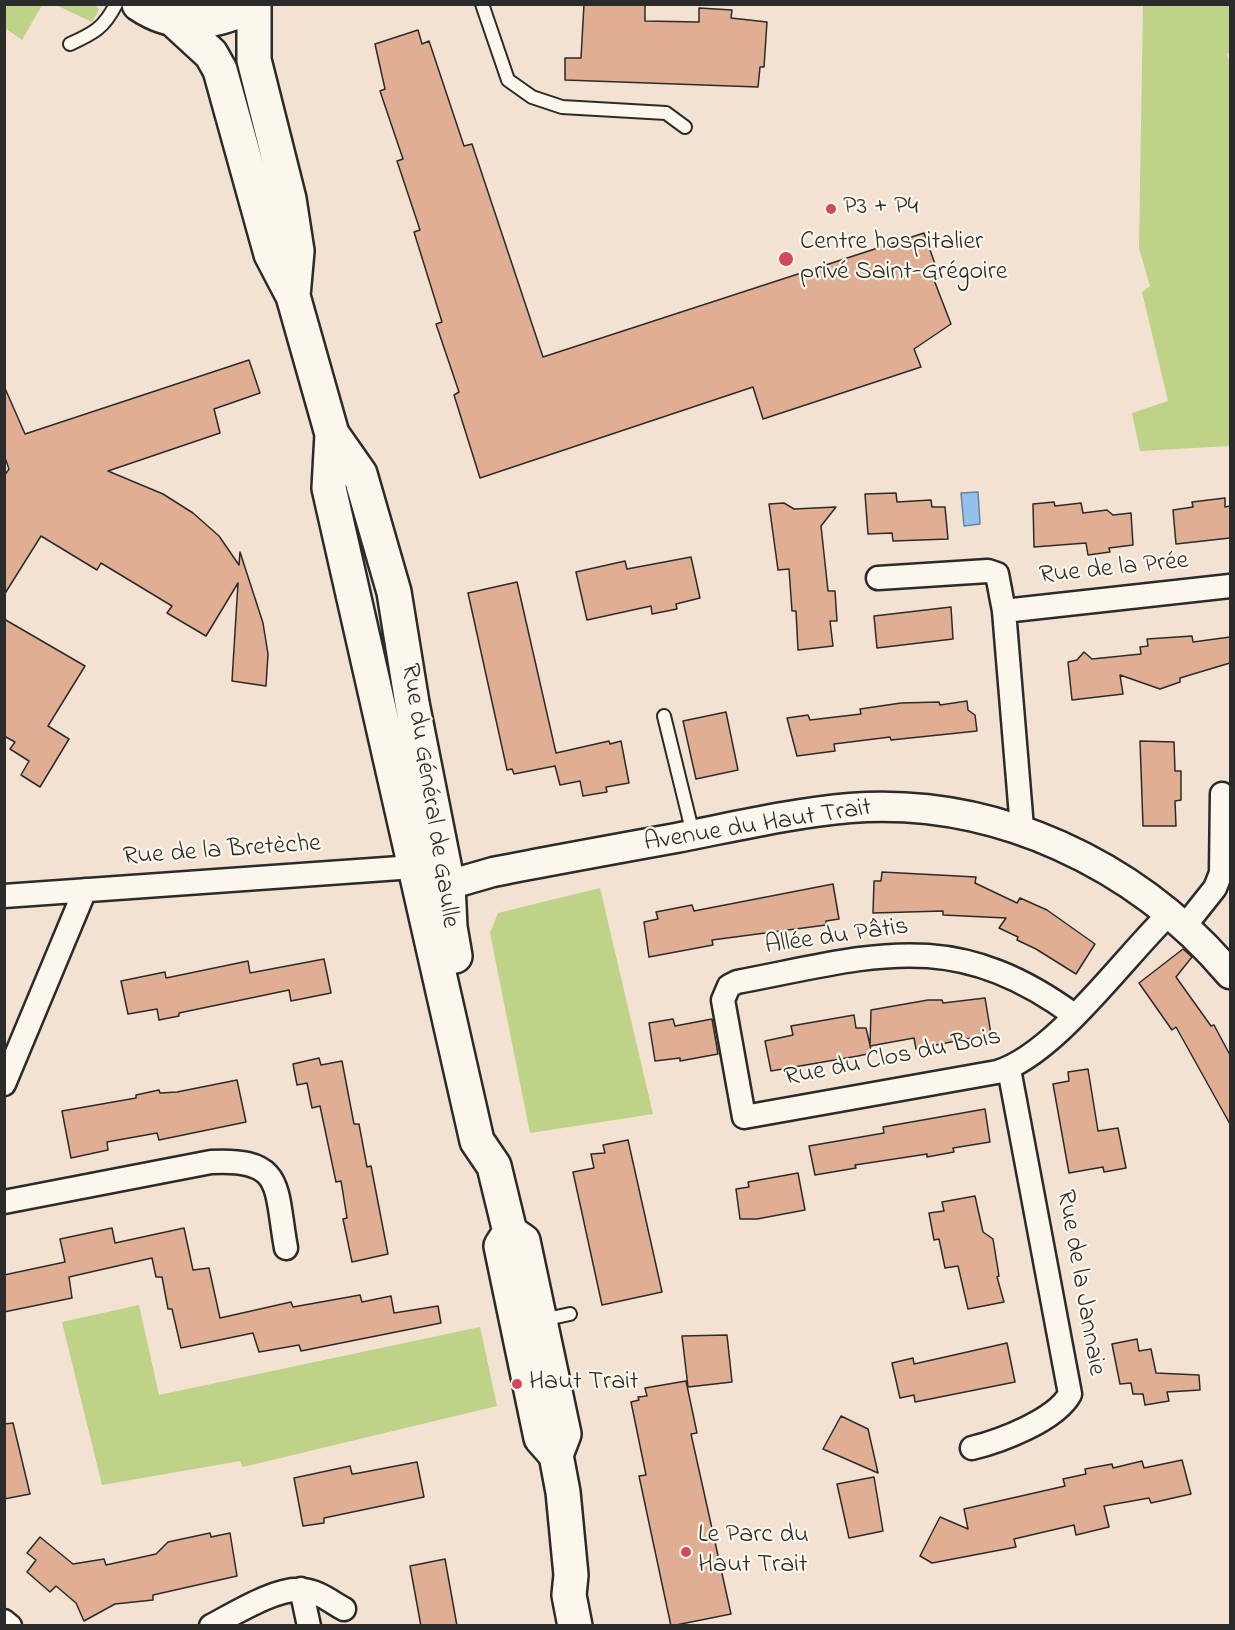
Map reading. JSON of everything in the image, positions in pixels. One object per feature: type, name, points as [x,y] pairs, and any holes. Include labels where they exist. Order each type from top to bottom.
[{"type":"main road","points":[[139,4],[174,20],[195,22],[216,20],[253,4]]},
{"type":"main road","name":"Rue du Général de Gaulle","points":[[253,4],[254,60],[289,199],[297,251],[293,296]]},
{"type":"main road","name":"Rue du Général de Gaulle","points":[[174,20],[211,54],[220,70],[271,254],[293,296],[332,434],[360,474],[394,592],[412,703],[432,877],[452,937],[499,1136],[495,1166],[510,1232],[523,1241],[543,1319],[564,1434],[556,1455],[563,1492],[571,1575],[569,1595],[575,1626]]},
{"type":"main road","name":"Rue du Général de Gaulle","points":[[571,1575],[582,1594],[588,1626]]},
{"type":"street","points":[[878,578],[993,572],[999,579],[1004,611],[1022,828]]},
{"type":"street","name":"Rue de la Prée","points":[[1004,611],[1230,586]]},
{"type":"street","name":"Rue du Clos du Bois","points":[[744,1117],[1009,1069],[1039,1050],[1177,920],[1215,888],[1221,873],[1222,794]]},
{"type":"street","name":"Avenue du Haut Trait","points":[[432,877],[493,872],[817,813],[885,808],[943,811],[1022,828],[1102,868],[1177,920],[1230,974]]},
{"type":"street","name":"Rue de la Bretèche","points":[[4,896],[85,890],[432,877]]},
{"type":"street","points":[[4,1084],[85,890]]},
{"type":"street","name":"Allée du Pâtis","points":[[744,1117],[723,1000],[729,986],[738,982],[891,954],[946,957],[1005,973],[1028,984],[1074,1015]]},
{"type":"street","name":"Rue de la Jannaie","points":[[972,1448],[1002,1440],[1064,1405],[1070,1394],[1009,1069]]},
{"type":"street","points":[[4,1202],[212,1162],[253,1163],[264,1169],[274,1182],[286,1248]]},
{"type":"street","points":[[211,1626],[280,1593],[301,1589],[320,1595],[344,1610]]},
{"type":"street","points":[[301,1589],[309,1626]]},
{"type":"street","points":[[4,1621],[10,1626]]},
{"type":"lane","points":[[70,44],[92,34],[107,22],[116,4]]},
{"type":"lane","points":[[482,4],[508,80],[532,97],[562,107],[666,113],[685,127]]},
{"type":"lane","points":[[664,716],[693,834]]},
{"type":"green space","points":[[4,5],[42,5],[22,40],[5,28]]},
{"type":"green space","points":[[56,5],[95,5],[99,10],[92,22]]},
{"type":"green space","points":[[1143,5],[1230,5],[1230,52],[1227,54],[1230,63],[1230,446],[1140,451],[1132,413],[1168,401],[1142,292],[1150,286],[1139,248]]},
{"type":"green space","points":[[600,888],[653,1114],[530,1133],[490,933],[498,913]]},
{"type":"green space","points":[[139,1305],[159,1395],[480,1327],[497,1406],[243,1467],[240,1461],[102,1485],[62,1322]]},
{"type":"water","points":[[978,492],[980,524],[964,526],[961,493]]},
{"type":"building","points":[[584,4],[645,4],[645,21],[699,22],[699,8],[732,10],[731,18],[767,22],[764,67],[760,67],[758,87],[565,80],[565,58],[581,58]]},
{"type":"building","points":[[418,30],[422,44],[429,41],[464,146],[472,144],[543,357],[924,233],[940,278],[934,280],[951,324],[914,349],[921,367],[763,419],[753,387],[480,478],[454,395],[459,392],[436,324],[442,322],[414,232],[420,230],[397,161],[403,159],[380,91],[385,89],[375,44]]},
{"type":"building","points":[[249,360],[260,393],[214,409],[220,433],[108,471],[163,494],[193,513],[219,536],[239,565],[240,552],[263,623],[268,654],[266,686],[232,681],[238,583],[206,636],[167,613],[172,606],[101,563],[97,570],[41,536],[4,595],[4,476],[9,469],[4,455],[4,386],[25,434]]},
{"type":"building","points":[[896,493],[897,502],[931,500],[932,507],[945,507],[948,539],[893,541],[892,533],[868,534],[865,494]]},
{"type":"building","points":[[1225,498],[1225,507],[1230,506],[1230,538],[1176,544],[1173,510],[1193,507],[1192,502]]},
{"type":"building","points":[[1054,502],[1055,506],[1081,503],[1083,513],[1107,510],[1113,515],[1131,513],[1133,545],[1109,548],[1110,552],[1088,555],[1086,543],[1034,547],[1033,504]]},
{"type":"building","points":[[784,503],[794,509],[836,507],[821,526],[828,591],[835,591],[837,621],[830,621],[833,646],[798,650],[796,611],[792,611],[789,569],[778,570],[769,504]]},
{"type":"building","points":[[691,557],[700,598],[676,604],[677,609],[652,614],[651,606],[587,620],[576,572],[625,561],[627,569]]},
{"type":"building","points":[[517,582],[556,753],[609,741],[610,744],[621,741],[629,783],[606,787],[607,792],[583,796],[580,781],[560,785],[555,766],[514,774],[512,769],[507,770],[468,593]]},
{"type":"building","points":[[951,607],[953,639],[877,648],[874,616]]},
{"type":"building","points":[[4,619],[85,666],[48,726],[69,739],[40,787],[21,775],[29,761],[10,749],[15,742],[4,736]]},
{"type":"building","points":[[1192,636],[1193,642],[1230,637],[1230,663],[1180,678],[1180,682],[1160,689],[1120,675],[1123,694],[1072,700],[1068,662],[1077,660],[1084,652],[1092,659],[1141,654],[1140,647],[1148,646],[1147,639]]},
{"type":"building","points":[[967,701],[968,710],[975,715],[977,731],[891,740],[890,737],[834,744],[835,751],[797,756],[787,718],[808,715],[810,720],[861,714],[860,709],[901,703],[939,702],[940,705]]},
{"type":"building","points":[[726,712],[738,770],[696,779],[683,721]]},
{"type":"building","points":[[1140,741],[1174,742],[1175,771],[1181,771],[1181,800],[1175,801],[1176,826],[1143,826]]},
{"type":"building","points":[[882,872],[976,877],[975,883],[1017,903],[1020,898],[1047,910],[1095,944],[1076,974],[1017,940],[1018,937],[999,928],[1006,918],[943,915],[943,911],[873,913],[874,881],[881,881]]},
{"type":"building","points":[[833,884],[839,919],[826,921],[826,925],[712,940],[713,945],[649,957],[644,922],[658,919],[656,912],[692,905],[694,911]]},
{"type":"building","points":[[1183,949],[1192,957],[1176,977],[1211,1026],[1214,1025],[1230,1055],[1230,1124],[1176,1027],[1172,1030],[1139,983]]},
{"type":"building","points":[[324,959],[331,993],[291,1001],[289,990],[179,1013],[179,1016],[159,1020],[157,1009],[128,1014],[121,981],[165,972],[166,978],[248,961],[250,973]]},
{"type":"building","points":[[985,998],[991,1034],[916,1049],[914,1038],[870,1046],[872,1053],[771,1071],[765,1041],[793,1035],[791,1026],[854,1015],[856,1028],[866,1028],[870,1045],[871,1010],[928,1000],[942,1000],[943,1003]]},
{"type":"building","points":[[673,1019],[675,1026],[712,1019],[718,1054],[680,1061],[680,1058],[655,1061],[649,1023]]},
{"type":"building","points":[[319,1058],[321,1065],[342,1061],[354,1124],[359,1124],[367,1167],[371,1166],[388,1254],[352,1262],[343,1219],[347,1218],[341,1181],[336,1182],[320,1106],[312,1108],[307,1083],[297,1085],[293,1064]]},
{"type":"building","points":[[1088,1069],[1098,1131],[1118,1128],[1126,1168],[1104,1172],[1103,1167],[1069,1173],[1053,1084],[1069,1081],[1068,1072]]},
{"type":"building","points":[[237,1080],[246,1122],[159,1140],[157,1133],[107,1142],[108,1150],[71,1158],[62,1111],[136,1098],[136,1095],[159,1090],[160,1093],[177,1092]]},
{"type":"building","points":[[985,1109],[990,1142],[953,1148],[954,1152],[855,1165],[856,1168],[815,1175],[809,1146],[884,1133],[883,1127]]},
{"type":"building","points":[[628,1140],[662,1292],[602,1305],[573,1172],[594,1168],[591,1154],[605,1153],[603,1145]]},
{"type":"building","points":[[798,1173],[805,1210],[757,1219],[740,1219],[736,1189],[749,1187],[748,1182]]},
{"type":"building","points":[[975,1196],[983,1232],[993,1239],[999,1276],[997,1277],[1004,1302],[968,1309],[958,1266],[945,1268],[939,1239],[934,1240],[929,1213],[944,1211],[942,1202]]},
{"type":"building","points":[[112,1228],[115,1243],[184,1228],[193,1270],[209,1268],[220,1318],[291,1302],[293,1307],[360,1295],[362,1302],[391,1296],[394,1313],[438,1306],[441,1323],[301,1351],[299,1345],[259,1352],[253,1333],[181,1348],[172,1309],[168,1309],[162,1277],[156,1277],[152,1258],[69,1277],[72,1298],[4,1312],[4,1275],[65,1262],[60,1239]]},
{"type":"building","points":[[727,1335],[732,1382],[688,1387],[682,1336]]},
{"type":"building","points":[[1137,1339],[1139,1351],[1151,1349],[1156,1373],[1199,1375],[1200,1390],[1167,1392],[1169,1401],[1145,1405],[1143,1394],[1133,1394],[1131,1383],[1120,1384],[1112,1344]]},
{"type":"building","points":[[1007,1343],[1015,1382],[915,1402],[914,1395],[900,1398],[892,1363],[913,1358],[914,1364]]},
{"type":"building","name":"Le Parc du Haut Trait","points":[[686,1381],[697,1433],[691,1434],[731,1614],[671,1626],[639,1476],[646,1475],[631,1402],[639,1400],[638,1397],[647,1396],[645,1388]]},
{"type":"building","points":[[841,1416],[868,1429],[878,1473],[823,1449]]},
{"type":"building","points":[[13,1423],[30,1494],[4,1499],[4,1424]]},
{"type":"building","points":[[1182,1460],[1191,1494],[1151,1503],[1149,1498],[1104,1506],[1109,1527],[1076,1535],[1074,1525],[1014,1539],[1016,1547],[932,1563],[920,1556],[940,1517],[968,1529],[964,1509],[1065,1486],[1063,1479],[1086,1474],[1085,1469],[1112,1464],[1113,1468],[1142,1461],[1144,1468]]},
{"type":"building","points":[[417,1462],[424,1497],[324,1518],[324,1523],[303,1526],[294,1478],[350,1466],[352,1474]]},
{"type":"building","points":[[874,1477],[883,1531],[849,1538],[837,1484]]},
{"type":"building","points":[[210,1533],[211,1537],[230,1533],[237,1576],[153,1595],[153,1600],[115,1604],[84,1621],[76,1603],[56,1586],[50,1592],[27,1572],[36,1560],[27,1553],[40,1537],[73,1564],[104,1559],[106,1565],[156,1554],[168,1542]]},
{"type":"building","points":[[445,1559],[457,1626],[421,1626],[410,1566]]},
{"type":"place","name":"P3 + P4","points":[[831,209]]},
{"type":"place","name":"Centre hospitalier privé Saint-Grégoire","points":[[786,259]]},
{"type":"place","name":"Haut Trait","points":[[517,1384]]},
{"type":"place","name":"Le Parc du Haut Trait","points":[[686,1552]]}]
